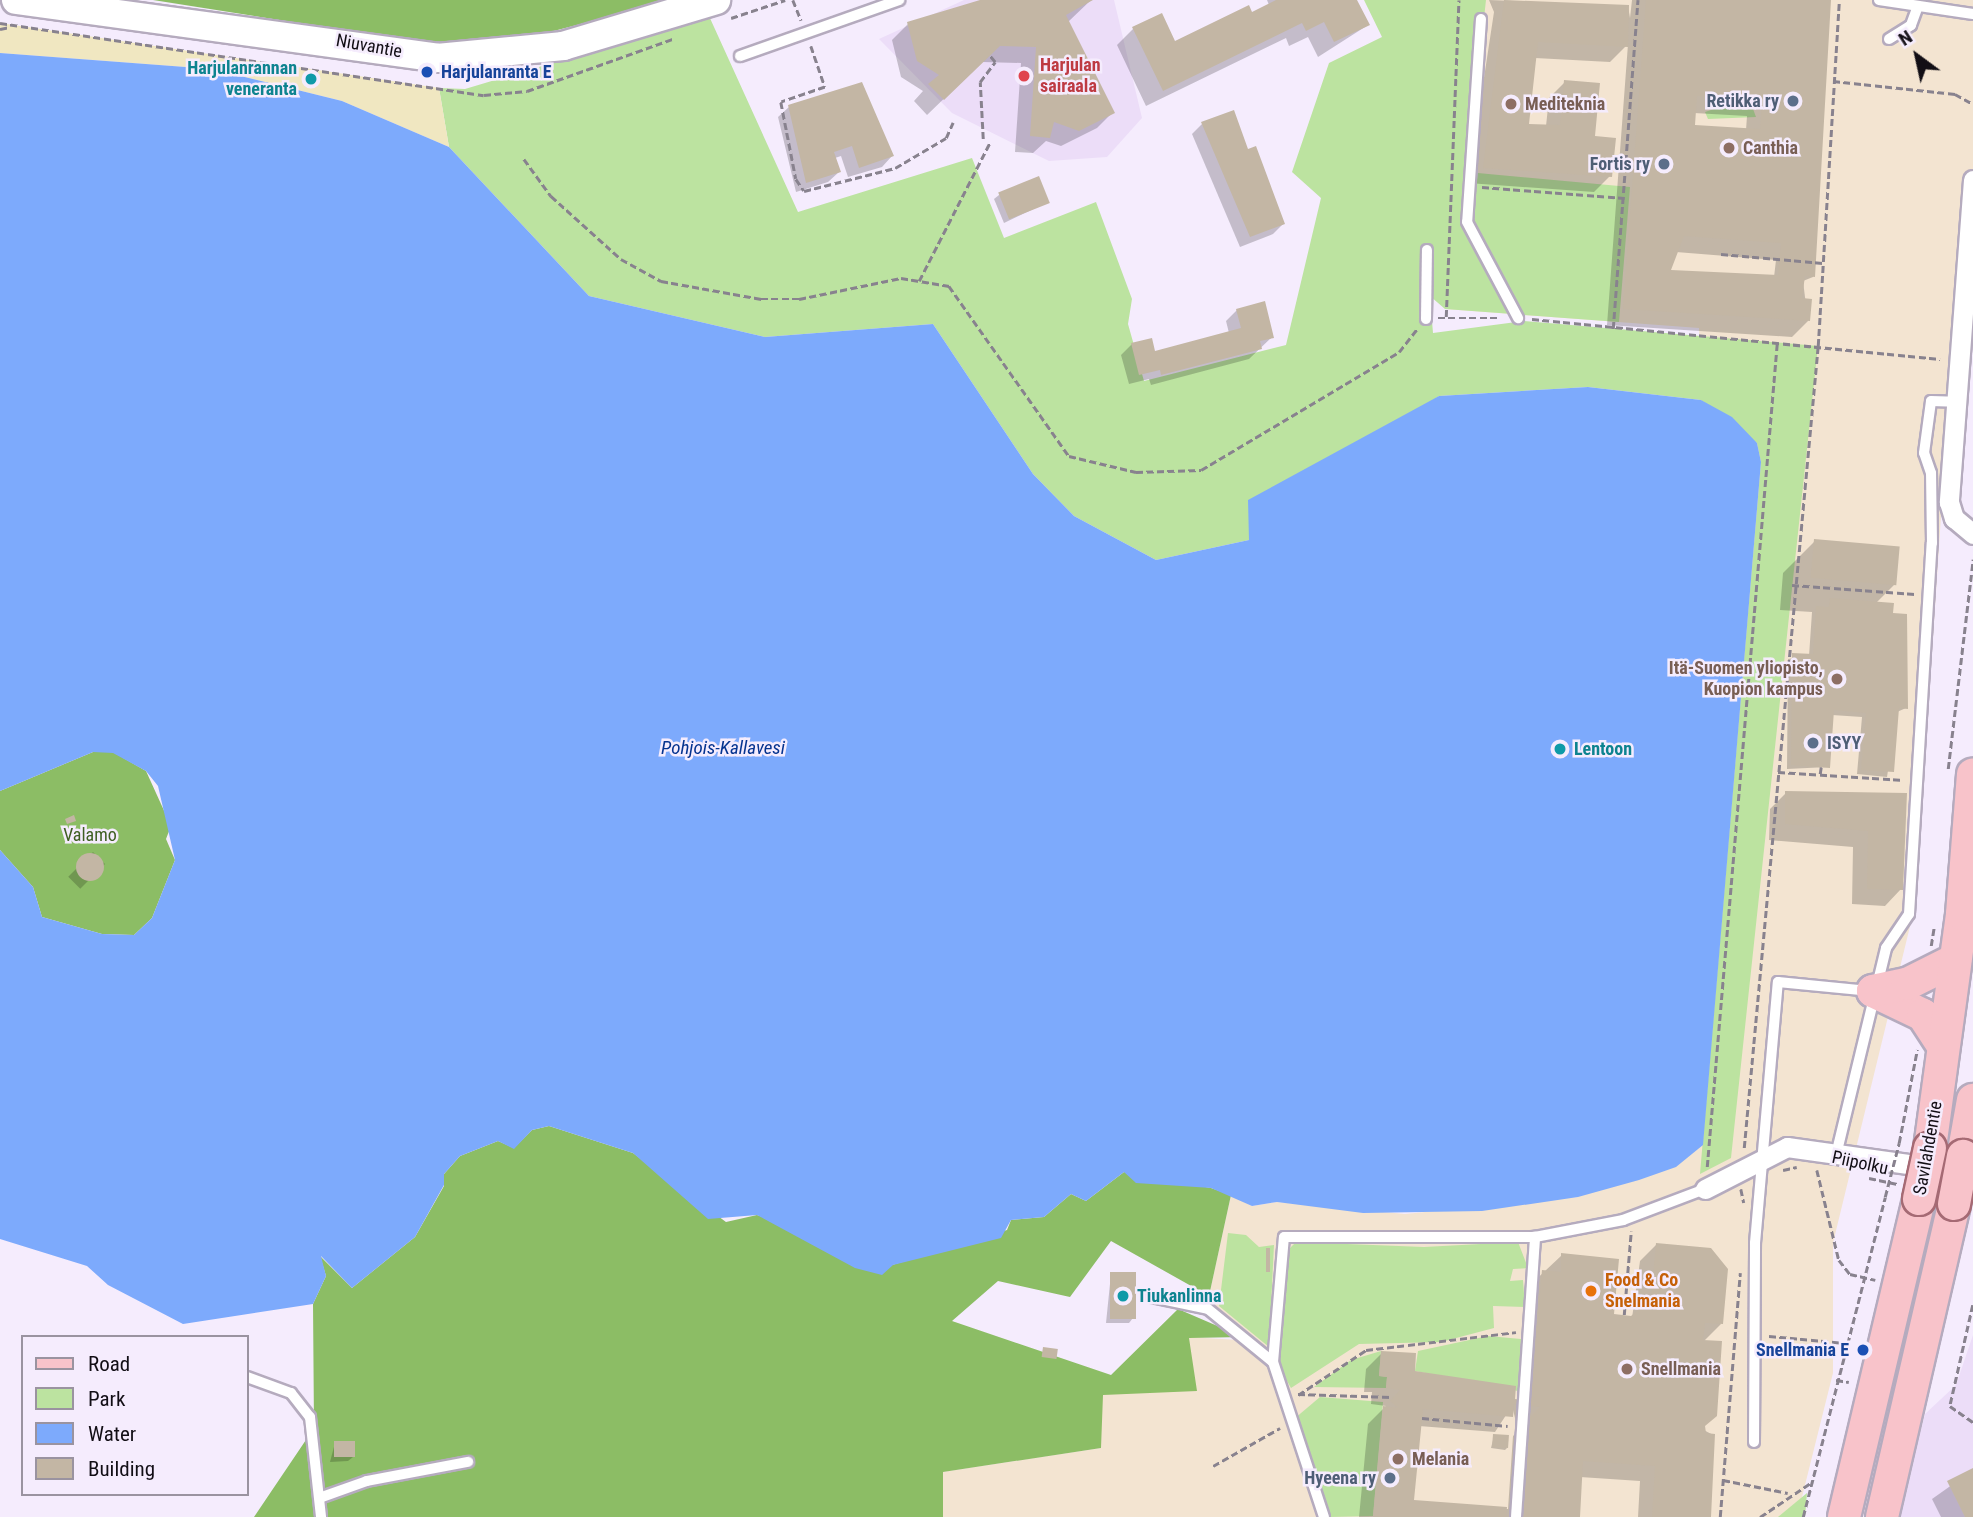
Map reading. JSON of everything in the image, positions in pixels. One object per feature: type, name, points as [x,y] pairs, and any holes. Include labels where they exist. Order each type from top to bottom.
[{"type":"main road","name":"Savilahdentie","points":[[1844,1517],[1914,1192],[1930,1148],[1955,960],[1960,778]]},
{"type":"main road","points":[[1873,991],[1927,975],[1955,960]]},
{"type":"main road","points":[[1873,991],[1923,1015],[1942,1044]]},
{"type":"main road","name":"Savilahdentie","points":[[1882,1517],[1954,1204],[1968,1166],[1973,1100]]},
{"type":"street","name":"Niuvantie","points":[[15,13],[437,58],[563,46],[716,0]]},
{"type":"street","points":[[1973,180],[1957,361],[1949,502],[1954,518],[1973,534]]},
{"type":"street","points":[[1705,1189],[1742,1171],[1763,1167],[1787,1147],[1833,1162],[1968,1166]]},
{"type":"lane","points":[[740,56],[899,0]]},
{"type":"lane","points":[[1880,0],[1973,14]]},
{"type":"lane","points":[[1889,39],[1911,25],[1918,6]]},
{"type":"lane","points":[[1481,19],[1467,222],[1518,318]]},
{"type":"lane","points":[[1426,319],[1427,250]]},
{"type":"lane","points":[[1833,1162],[1886,947],[1909,914],[1933,502],[1925,440],[1931,401],[1955,402]]},
{"type":"lane","points":[[1754,1441],[1751,1335],[1778,982],[1873,991]]},
{"type":"lane","points":[[1324,1517],[1289,1422],[1273,1362],[1284,1237],[1535,1237],[1623,1220],[1705,1189]]},
{"type":"lane","points":[[1516,1517],[1535,1237]]},
{"type":"lane","points":[[1152,1297],[1208,1310],[1273,1362]]},
{"type":"lane","points":[[248,1377],[291,1393],[310,1417],[322,1497],[321,1517]]},
{"type":"lane","points":[[322,1497],[367,1480],[468,1462]]},
{"type":"path","points":[[793,0],[825,86],[781,102],[796,179],[804,191],[895,168],[946,138],[953,122]]},
{"type":"path","points":[[1446,317],[1459,0]]},
{"type":"path","points":[[1613,329],[1626,198],[1638,0]]},
{"type":"path","points":[[1745,1215],[1742,1171],[1792,585],[1818,346],[1839,0]]},
{"type":"path","points":[[0,29],[15,13]]},
{"type":"path","points":[[983,139],[980,82],[995,62],[990,56]]},
{"type":"path","points":[[1833,81],[1955,94],[1973,104]]},
{"type":"path","points":[[919,281],[990,142]]},
{"type":"path","points":[[524,159],[551,196],[621,259],[661,281],[702,293],[799,299],[901,278],[949,286],[1069,456],[1136,472],[1201,470],[1399,352],[1426,319],[1518,318],[1957,361]]},
{"type":"path","points":[[1822,166],[1829,167]]},
{"type":"path","points":[[1471,186],[1626,198]]},
{"type":"path","points":[[1721,254],[1824,264]]},
{"type":"path","points":[[1705,1189],[1777,344]]},
{"type":"path","points":[[1960,778],[1973,559]]},
{"type":"path","points":[[1792,585],[1928,595]]},
{"type":"path","points":[[1820,774],[1821,767]]},
{"type":"path","points":[[1778,772],[1917,781]]},
{"type":"path","points":[[1927,975],[1934,925]]},
{"type":"path","points":[[1803,1517],[1845,1343],[1899,1143],[1923,1015]]},
{"type":"path","name":"Piipolku","points":[[1763,1167],[1816,1166],[1833,1162]]},
{"type":"path","points":[[1816,1166],[1839,1260],[1844,1270],[1864,1277]]},
{"type":"path","name":"Piipolku","points":[[1856,1175],[1914,1192]]},
{"type":"path","points":[[1624,1315],[1631,1228]]},
{"type":"path","points":[[1720,1517],[1740,1270]]},
{"type":"path","points":[[1973,1305],[1950,1406],[1973,1422]]},
{"type":"path","points":[[1285,1406],[1298,1394],[1366,1350],[1528,1333]]},
{"type":"path","points":[[1734,1334],[1845,1343]]},
{"type":"path","points":[[1298,1394],[1391,1397]]},
{"type":"path","points":[[1422,1418],[1522,1427]]},
{"type":"path","points":[[1213,1466],[1289,1422]]},
{"type":"path","points":[[1723,1480],[1788,1493]]},
{"type":"path","points":[[1760,1517],[1788,1493],[1812,1482]]},
{"type":"shaded area","name":"Harjulan sairaala","points":[[964,0],[1114,0],[1142,118],[1107,157],[1049,161],[952,113],[879,39]]},
{"type":"shaded area","name":"Itä-Suomen yliopisto, Kuopion kampus","points":[[1468,0],[1973,0],[1973,318],[1969,351],[1952,350],[1913,914],[1833,1243],[1833,1373],[1797,1517],[943,1517],[942,1472],[1101,1448],[1100,1392],[1188,1337],[1239,1340],[1209,1296],[1231,1195],[1252,1206],[1277,1202],[1405,1214],[1578,1197],[1701,400],[1699,328],[1445,309]]},
{"type":"shaded area","points":[[1973,1335],[1973,1517],[1898,1517],[1925,1414],[1956,1385]]},
{"type":"green space","points":[[153,0],[674,0],[538,35],[432,44]]},
{"type":"green space","points":[[1364,0],[1486,0],[1467,172],[1630,187],[1619,322],[1445,309],[1430,296],[1433,333],[1524,321],[1818,346],[1731,1158],[1700,1174],[1761,462],[1757,443],[1701,400],[1588,387],[1439,396],[1249,540],[1156,560],[1074,516],[1033,474],[933,324],[765,337],[589,296],[449,147],[439,88],[465,89],[709,16],[798,212],[972,158],[1004,238],[1096,202],[1132,299],[1128,324],[1144,381],[1286,345],[1321,198],[1292,172],[1329,63],[1382,37]]},
{"type":"green space","points":[[1720,107],[1753,109],[1756,117],[1708,119],[1705,112]]},
{"type":"green space","name":"Valamo","points":[[93,752],[113,752],[146,771],[171,826],[166,839],[175,860],[152,918],[134,935],[102,934],[42,917],[33,887],[0,850],[0,791]]},
{"type":"green space","points":[[549,1126],[633,1153],[726,1222],[757,1215],[892,1265],[1007,1230],[1011,1220],[1044,1217],[1071,1194],[1086,1201],[1124,1172],[1211,1188],[1231,1195],[1209,1296],[1111,1241],[1070,1297],[998,1281],[952,1321],[1111,1375],[1178,1309],[1243,1337],[1189,1338],[1197,1391],[1103,1395],[1101,1448],[943,1472],[943,1517],[254,1517],[314,1428],[313,1304],[326,1276],[320,1256],[352,1288],[415,1237],[444,1186],[444,1174],[460,1156],[498,1141],[514,1148],[532,1130]]},
{"type":"green space","points":[[1228,1233],[1246,1235],[1259,1247],[1274,1245],[1269,1347],[1219,1306]]},
{"type":"green space","points":[[1296,1242],[1424,1247],[1518,1242],[1528,1268],[1513,1269],[1510,1281],[1523,1280],[1525,1307],[1493,1306],[1494,1328],[1441,1342],[1359,1344],[1291,1388],[1279,1367],[1286,1252]]},
{"type":"green space","points":[[1488,1336],[1521,1339],[1518,1391],[1415,1371],[1418,1351]]},
{"type":"green space","points":[[1381,1351],[1379,1376],[1387,1377],[1386,1388],[1314,1387],[1351,1360]]},
{"type":"green space","points":[[1320,1397],[1383,1402],[1373,1516],[1329,1517],[1294,1419]]},
{"type":"green space","points":[[1807,1493],[1805,1517],[1778,1517]]},
{"type":"sand","name":"Harjulanrannan veneranta","points":[[0,23],[439,88],[449,147],[342,101],[212,69],[0,53]]},
{"type":"water","name":"Pohjois-Kallavesi","points":[[0,53],[212,69],[342,101],[449,147],[589,296],[765,337],[933,324],[1033,474],[1074,516],[1156,560],[1249,540],[1248,500],[1439,396],[1588,387],[1701,400],[1732,417],[1757,443],[1761,462],[1703,1145],[1676,1167],[1639,1180],[1578,1197],[1482,1211],[1363,1213],[1277,1202],[1252,1206],[1211,1188],[1136,1183],[1124,1172],[1086,1201],[1071,1194],[1044,1217],[1011,1220],[1001,1238],[893,1265],[882,1275],[855,1268],[757,1215],[708,1219],[633,1153],[549,1126],[532,1130],[514,1149],[498,1141],[460,1156],[444,1174],[444,1185],[415,1237],[352,1288],[321,1256],[326,1276],[313,1304],[183,1324],[108,1285],[87,1266],[0,1239],[0,850],[33,887],[42,917],[102,934],[134,935],[152,918],[175,860],[158,786],[146,771],[113,753],[93,752],[0,791]]},
{"type":"building","points":[[980,0],[1093,0],[1066,15],[1115,113],[1079,131],[1054,122],[1050,138],[1030,136],[1036,47],[1000,46],[944,100],[928,84],[939,75],[917,61],[907,22]]},
{"type":"building","points":[[1276,0],[1357,0],[1370,25],[1334,42],[1324,22],[1306,31],[1302,23],[1163,91],[1132,27],[1162,13],[1175,41],[1249,5],[1252,12]]},
{"type":"building","name":"Mediteknia","points":[[1504,0],[1629,5],[1628,47],[1538,42],[1529,124],[1560,125],[1564,80],[1600,83],[1595,136],[1616,138],[1612,177],[1483,168]]},
{"type":"building","name":"Canthia","points":[[1646,0],[1831,0],[1815,277],[1805,276],[1802,298],[1812,299],[1810,321],[1623,309]],"holes":[[[1697,96],[1762,101],[1760,129],[1695,125]],[[1684,236],[1781,243],[1778,275],[1671,270]]]},
{"type":"building","points":[[862,82],[894,156],[859,168],[852,146],[834,152],[841,172],[806,183],[788,105]]},
{"type":"building","points":[[1234,110],[1248,149],[1256,146],[1285,224],[1250,237],[1201,122]]},
{"type":"building","points":[[1039,176],[1050,203],[1009,219],[998,192]]},
{"type":"building","points":[[1265,301],[1274,338],[1260,341],[1262,349],[1161,375],[1160,370],[1139,375],[1131,343],[1152,338],[1155,351],[1241,328],[1236,309]]},
{"type":"building","points":[[1814,539],[1900,546],[1896,585],[1811,578]]},
{"type":"building","points":[[1830,598],[1894,603],[1893,613],[1907,614],[1908,709],[1899,708],[1894,772],[1861,770],[1866,713],[1834,710],[1830,768],[1791,765],[1792,653],[1813,654],[1816,606],[1829,607]]},
{"type":"building","points":[[1785,791],[1907,793],[1903,890],[1867,889],[1868,831],[1785,824]]},
{"type":"building","points":[[74,815],[76,821],[67,824],[65,819]]},
{"type":"building","points":[[90,853],[100,857],[104,867],[100,877],[90,881],[80,877],[76,867],[80,857]]},
{"type":"building","name":"Snellmania","points":[[1656,1243],[1711,1248],[1728,1269],[1723,1324],[1705,1323],[1703,1340],[1722,1341],[1717,1416],[1705,1426],[1706,1433],[1715,1434],[1711,1517],[1652,1517],[1655,1466],[1583,1461],[1580,1517],[1522,1517],[1529,1418],[1540,1407],[1514,1404],[1513,1417],[1423,1409],[1414,1500],[1507,1507],[1506,1517],[1373,1517],[1383,1406],[1398,1408],[1390,1401],[1400,1390],[1386,1388],[1387,1377],[1379,1376],[1381,1351],[1416,1353],[1415,1371],[1516,1386],[1515,1399],[1531,1401],[1542,1270],[1561,1272],[1561,1253],[1619,1259],[1614,1314],[1631,1316],[1651,1299]]},
{"type":"building","points":[[1266,1248],[1270,1248],[1270,1272],[1266,1272]]},
{"type":"building","name":"Tiukanlinna","points":[[1110,1272],[1136,1272],[1136,1319],[1110,1319]]},
{"type":"building","points":[[1043,1347],[1058,1349],[1056,1359],[1042,1357]]},
{"type":"building","points":[[1493,1434],[1509,1435],[1508,1448],[1492,1447]]},
{"type":"building","points":[[334,1441],[355,1441],[355,1457],[334,1457]]},
{"type":"building","points":[[1973,1468],[1973,1517],[1965,1517],[1947,1481]]},
{"type":"place","name":"Harjulanranta E","points":[[427,72]]},
{"type":"place","name":"Harjulan sairaala","points":[[1024,76]]},
{"type":"place","name":"Harjulanrannan veneranta","points":[[311,79]]},
{"type":"place","name":"Retikka ry","points":[[1793,101]]},
{"type":"place","name":"Mediteknia","points":[[1511,104]]},
{"type":"place","name":"Canthia","points":[[1729,148]]},
{"type":"place","name":"Fortis ry","points":[[1664,164]]},
{"type":"place","name":"Itä-Suomen yliopisto, Kuopion kampus","points":[[1837,679]]},
{"type":"place","name":"ISYY","points":[[1813,743]]},
{"type":"place","name":"Lentoon","points":[[1560,749]]},
{"type":"place","name":"Food & Co Snelmania","points":[[1591,1291]]},
{"type":"place","name":"Tiukanlinna","points":[[1123,1296]]},
{"type":"place","name":"Snellmania E","points":[[1863,1350]]},
{"type":"place","name":"Snellmania","points":[[1627,1369]]},
{"type":"place","name":"Melania","points":[[1398,1459]]},
{"type":"place","name":"Hyeena ry","points":[[1390,1478]]}]
